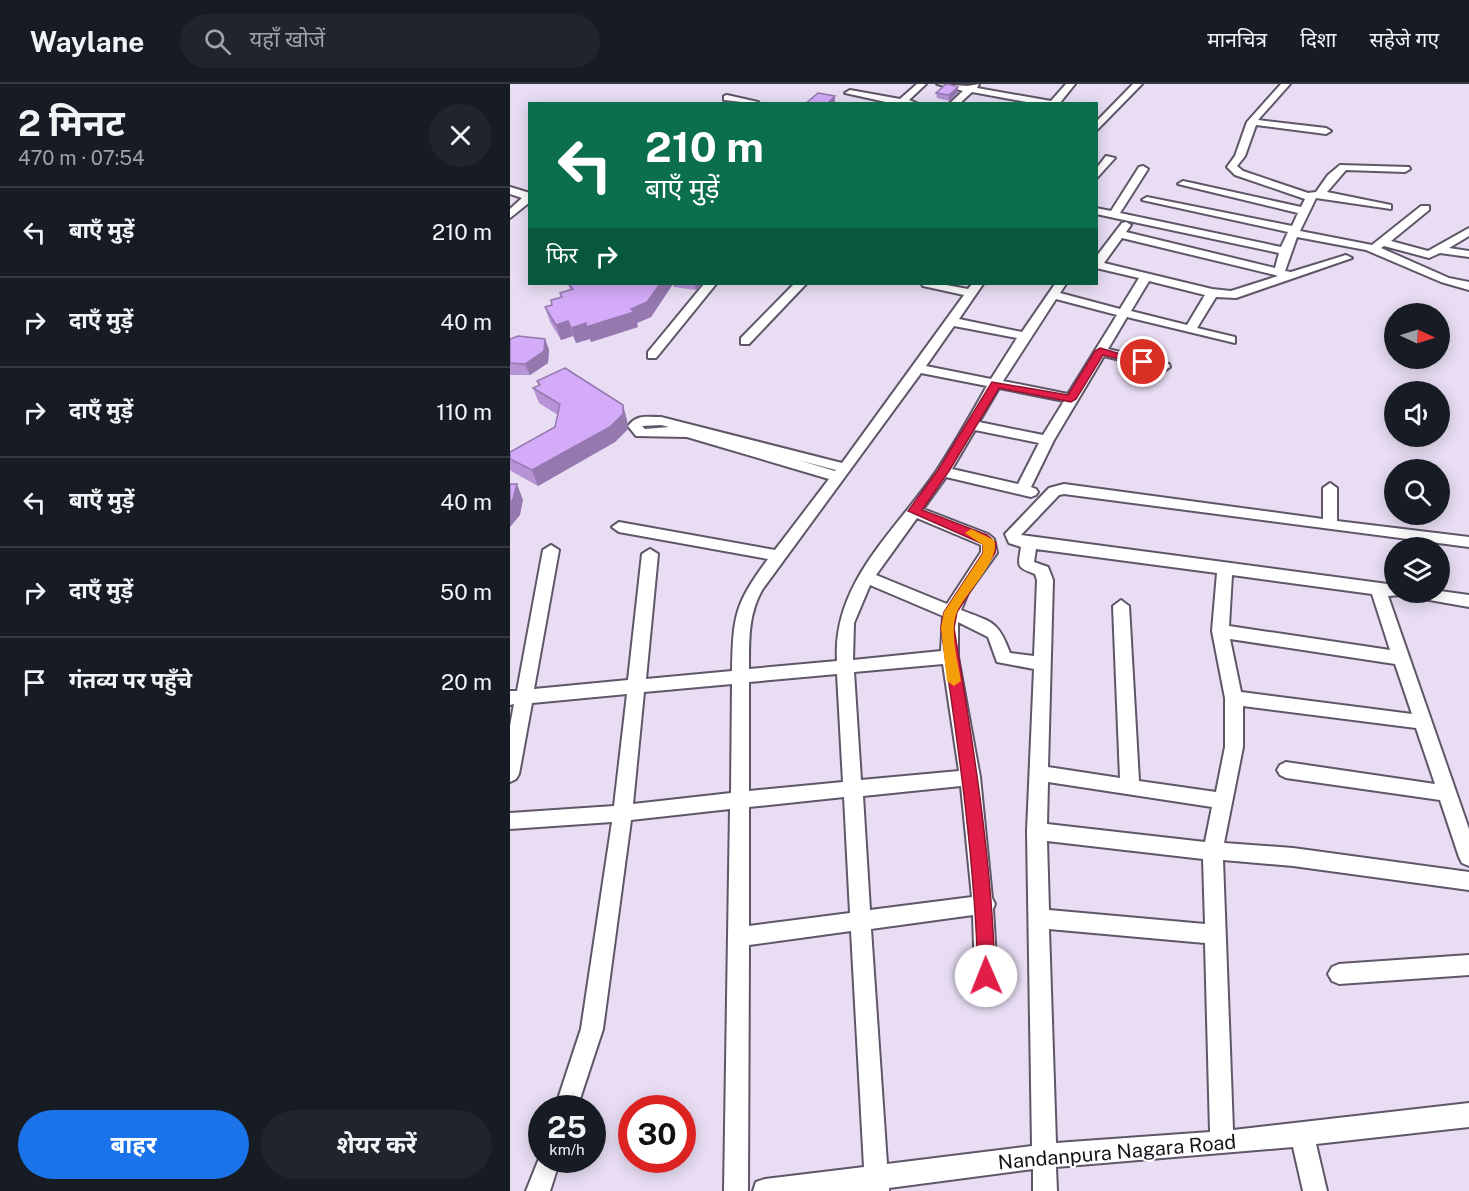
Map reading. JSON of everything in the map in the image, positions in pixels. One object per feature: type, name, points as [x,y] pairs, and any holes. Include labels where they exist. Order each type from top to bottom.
[{"type":"street","points":[[859,84],[846,96],[900,102],[922,84]]},
{"type":"street","points":[[941,84],[974,87],[1030,102]]},
{"type":"street","points":[[1009,95],[1021,84]]},
{"type":"street","points":[[1055,102],[1071,84]]},
{"type":"street","points":[[1098,126],[1138,84]]},
{"type":"street","points":[[1286,84],[1271,113],[1252,122],[1232,169],[1308,196],[1320,194],[1387,207]]},
{"type":"street","points":[[955,102],[974,87]]},
{"type":"street","points":[[726,98],[745,102]]},
{"type":"street","points":[[1252,122],[1329,127],[1271,113]]},
{"type":"street","points":[[1098,173],[1110,158]]},
{"type":"street","points":[[1320,194],[1332,177],[1344,167],[1405,169]]},
{"type":"street","points":[[1114,214],[1143,169]]},
{"type":"street","points":[[1183,184],[1305,211]]},
{"type":"street","points":[[510,190],[528,196]]},
{"type":"street","points":[[1279,273],[1285,251],[1311,201],[1308,196]]},
{"type":"street","points":[[510,215],[528,197]]},
{"type":"street","points":[[1147,200],[1425,256],[1469,231]]},
{"type":"street","points":[[1378,245],[1425,208]]},
{"type":"street","points":[[1098,211],[1285,251]]},
{"type":"street","points":[[1098,263],[1132,217]]},
{"type":"street","points":[[1119,234],[1291,276]]},
{"type":"street","points":[[1098,241],[1112,244]]},
{"type":"street","points":[[1378,245],[1445,280],[1469,286]]},
{"type":"street","points":[[1438,250],[1469,254]]},
{"type":"street","points":[[1098,264],[1212,293],[1241,294],[1346,258]]},
{"type":"street","points":[[1022,490],[1047,440],[1146,276]]},
{"type":"street","points":[[652,355],[709,285]]},
{"type":"street","points":[[745,341],[799,285]]},
{"type":"street","points":[[939,285],[974,288]]},
{"type":"street","points":[[736,1191],[741,635],[745,607],[974,288]]},
{"type":"street","points":[[877,1185],[851,788],[844,643],[846,623],[866,577],[943,471],[1024,336],[1056,289],[1123,312],[1231,340]]},
{"type":"street","points":[[1190,330],[1212,293]]},
{"type":"street","points":[[949,321],[1024,336]]},
{"type":"street","points":[[1100,351],[1164,367]]},
{"type":"street","points":[[917,368],[1071,399]]},
{"type":"street","points":[[661,421],[842,473],[688,433],[675,431],[641,433],[635,426],[639,422],[661,421]]},
{"type":"street","points":[[971,425],[1047,440]]},
{"type":"street","points":[[943,471],[1046,496]]},
{"type":"street","points":[[1330,488],[1330,525]]},
{"type":"street","points":[[1384,590],[1029,543],[1014,539],[1013,534],[1046,496],[1064,489],[1469,542]]},
{"type":"street","points":[[914,511],[983,538],[989,543],[989,553],[950,612],[947,628],[971,777],[985,904],[986,976]]},
{"type":"street","points":[[619,527],[780,556]]},
{"type":"street","points":[[1029,543],[1026,565],[1042,571],[1045,580],[1037,831],[1045,1191]]},
{"type":"street","points":[[510,774],[517,698],[551,550]]},
{"type":"street","points":[[570,1095],[592,1029],[623,813],[650,554]]},
{"type":"street","points":[[1222,1143],[1213,851],[1234,747],[1234,698],[1220,631],[1225,569]]},
{"type":"street","points":[[866,577],[988,628],[995,634],[1003,658],[1042,664]]},
{"type":"street","points":[[1450,598],[1469,601]]},
{"type":"street","points":[[1389,603],[1400,658],[1469,857]]},
{"type":"street","points":[[1121,606],[1130,788]]},
{"type":"street","points":[[1220,631],[1400,658]]},
{"type":"street","points":[[517,698],[847,669],[950,657]]},
{"type":"street","points":[[1234,698],[1422,722]]},
{"type":"street","points":[[1286,770],[1446,793]]},
{"type":"street","points":[[1038,773],[1223,801]]},
{"type":"street","points":[[510,821],[623,813],[971,777]]},
{"type":"street","points":[[1037,831],[1213,851],[1293,857],[1469,881]]},
{"type":"street","points":[[738,937],[985,904]]},
{"type":"street","points":[[1040,919],[1214,934]]},
{"type":"street","points":[[1339,974],[1469,965]]},
{"type":"street","name":"Nandanpura Nagara Road","points":[[765,1191],[877,1185],[1046,1156],[1222,1143],[1301,1132],[1469,1115]]},
{"type":"street","points":[[1301,1132],[1315,1191]]},
{"type":"street","points":[[538,1191],[544,1173]]},
{"type":"building","points":[[946,84],[958,87],[949,95],[936,93]]},
{"type":"building","points":[[818,93],[835,96],[829,102],[807,102]]},
{"type":"building","points":[[570,285],[659,285],[647,302],[631,309],[634,312],[586,327],[586,323],[571,328],[568,321],[556,325],[545,307],[552,305],[551,300],[562,297],[560,293],[573,289]]},
{"type":"building","points":[[518,336],[545,339],[544,351],[525,364],[510,363],[510,339]]},
{"type":"building","points":[[565,368],[623,405],[623,414],[610,427],[532,470],[510,459],[510,452],[555,427],[560,404],[533,388],[540,385],[537,381]]},
{"type":"building","points":[[510,484],[517,484],[510,503]]},
{"type":"slow traffic","points":[[954,681],[947,628],[950,612],[989,553],[989,543],[971,533]]},
{"type":"route","points":[[986,976],[985,904],[971,777],[947,628],[950,612],[989,553],[989,543],[983,538],[914,511],[943,471],[996,384],[1071,399],[1100,351],[1143,362]]}]
